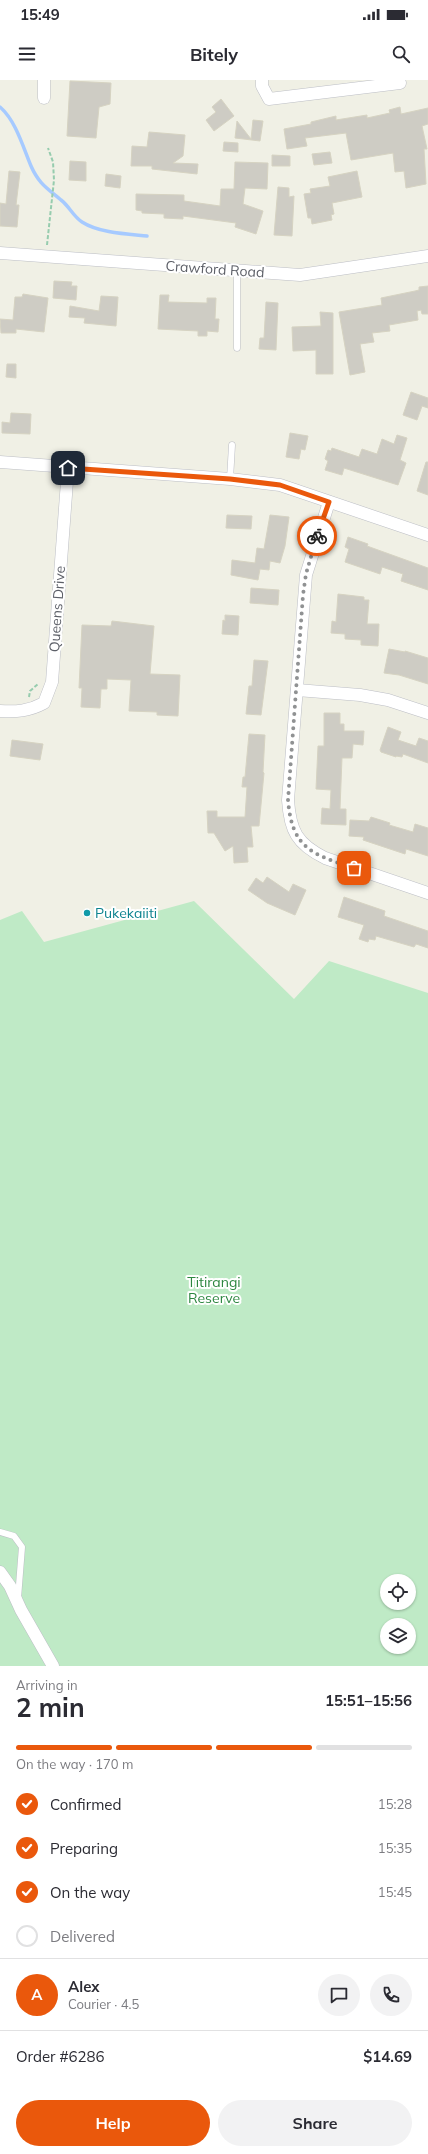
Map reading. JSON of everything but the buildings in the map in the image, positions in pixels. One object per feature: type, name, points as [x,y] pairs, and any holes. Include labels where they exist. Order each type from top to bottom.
[{"type":"street","points":[[44,80],[44,98]]},
{"type":"street","points":[[262,80],[262,86],[269,99],[400,83]]},
{"type":"street","name":"Crawford Road","points":[[0,253],[300,275],[428,256]]},
{"type":"street","points":[[0,462],[230,479],[280,485],[428,535]]},
{"type":"street","name":"Queens Drive","points":[[0,711],[17,712],[32,710],[44,703],[52,682],[68,468]]},
{"type":"street","points":[[329,502],[306,574],[288,800],[289,819],[300,842],[309,850],[325,858],[428,893]]},
{"type":"street","points":[[297,690],[360,694],[388,700],[428,713]]},
{"type":"street","points":[[0,1572],[10,1586],[53,1666]]},
{"type":"lane","points":[[237,271],[237,348]]},
{"type":"lane","points":[[230,479],[232,445]]},
{"type":"lane","points":[[0,1532],[14,1536],[22,1547],[17,1601]]},
{"type":"path","points":[[47,248],[54,180],[53,162],[48,148]]},
{"type":"path","points":[[28,703],[30,691],[41,682]]},
{"type":"green space","name":"Titirangi Reserve","points":[[194,901],[294,999],[329,961],[428,993],[428,1666],[0,1666],[0,920],[22,911],[44,942]]},
{"type":"waterway","points":[[0,107],[15,127],[37,177],[64,202],[79,220],[89,226],[105,231],[147,236]]},
{"type":"way so far","points":[[317,536],[310,556],[303,595],[288,800],[289,819],[300,842],[309,850],[325,858],[354,868]]},
{"type":"place","name":"Pukekaiiti","points":[[87,913]]},
{"type":"route","points":[[68,468],[230,479],[280,485],[329,502],[317,536]]}]
